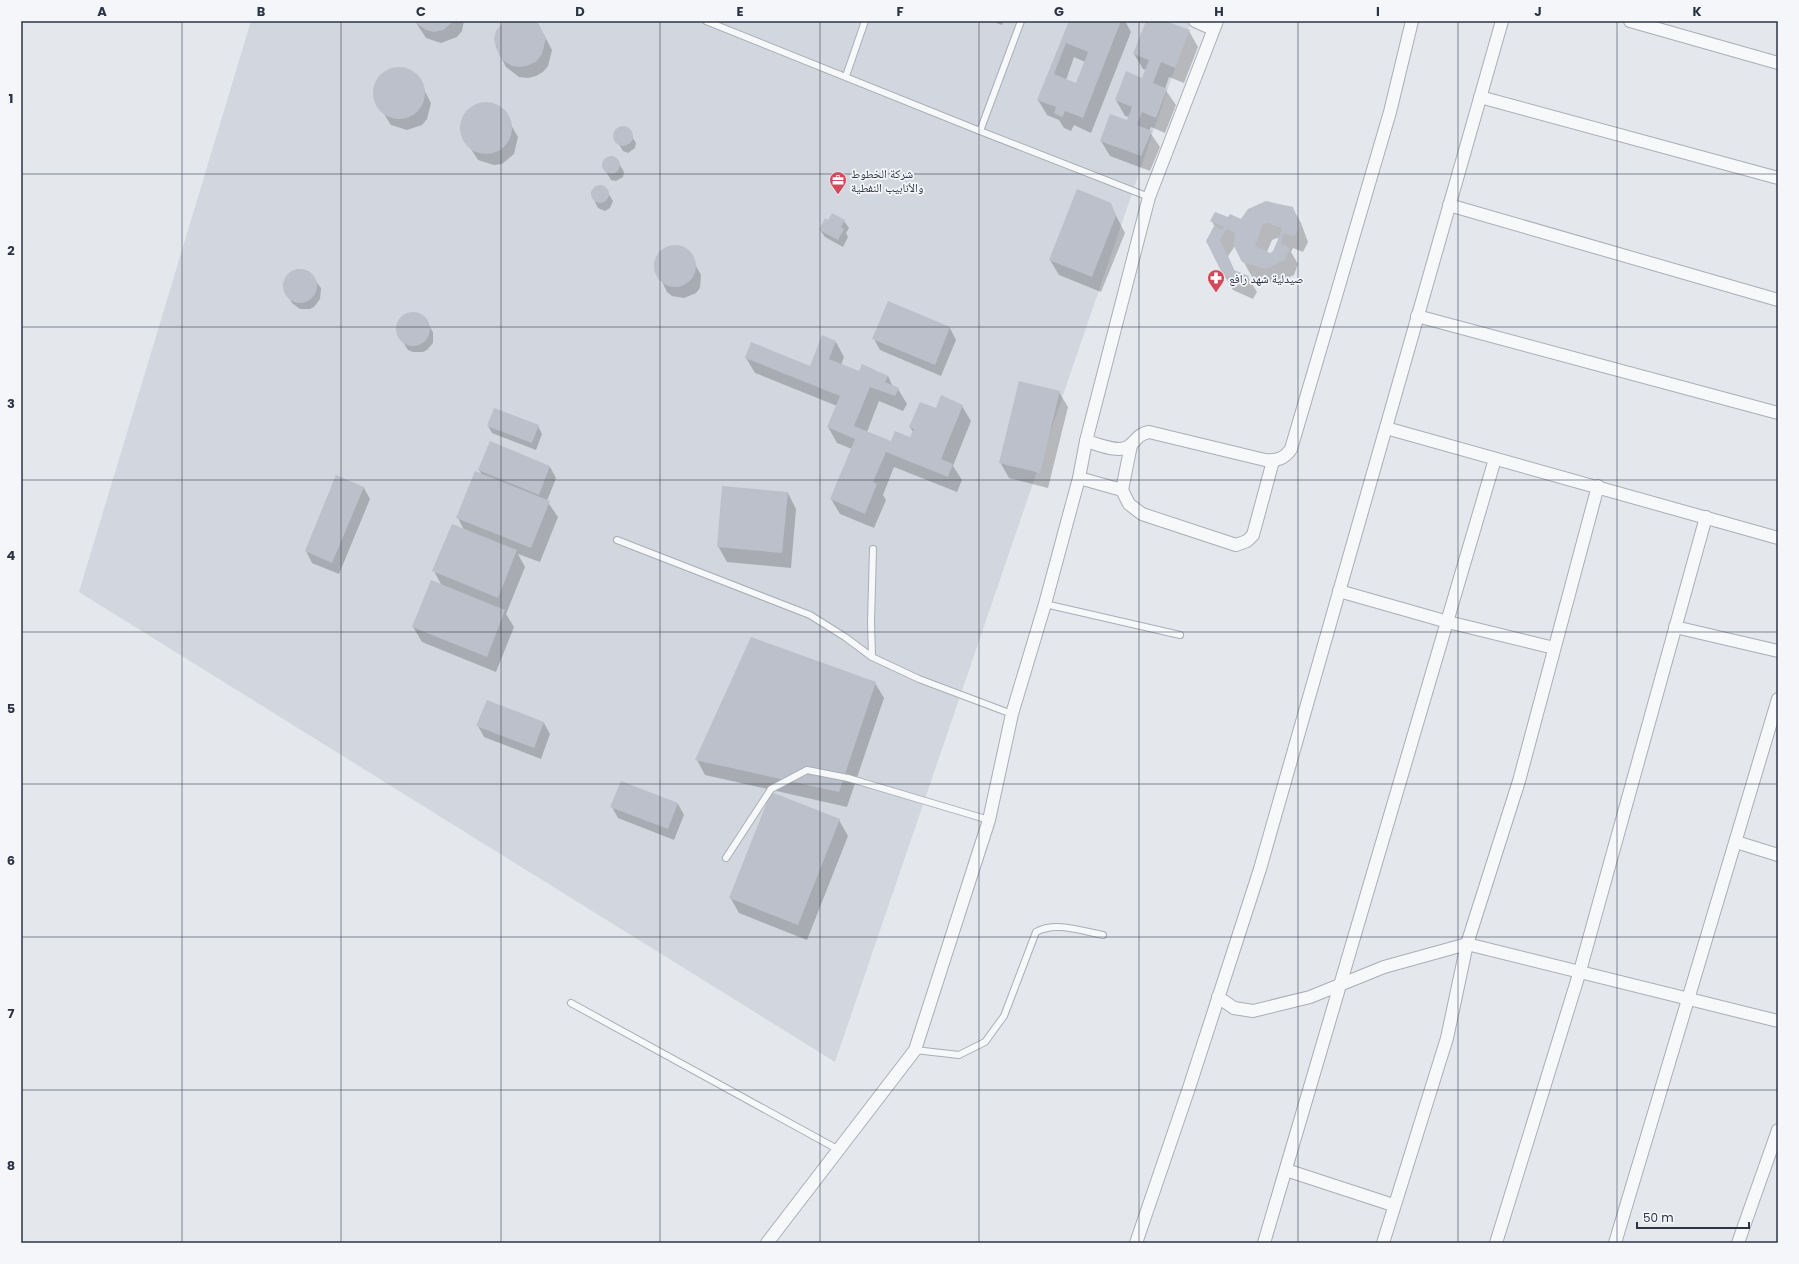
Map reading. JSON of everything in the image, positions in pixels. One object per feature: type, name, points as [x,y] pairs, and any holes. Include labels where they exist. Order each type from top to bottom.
[{"type":"street","points":[[767,1243],[915,1050],[989,820],[1012,714],[1045,604],[1079,478],[1086,441],[1149,197],[1215,25],[1195,21]]},
{"type":"street","points":[[1273,461],[1253,535],[1247,541],[1236,545],[1142,514],[1129,504],[1122,490],[1131,445],[1138,436],[1149,432],[1273,461],[1287,455],[1291,449],[1390,112],[1412,21]]},
{"type":"street","points":[[1136,1243],[1189,1088],[1260,869],[1502,21]]},
{"type":"street","points":[[1630,21],[1778,63]]},
{"type":"street","points":[[1480,97],[1778,178]]},
{"type":"street","points":[[1449,205],[1778,300]]},
{"type":"street","points":[[1417,316],[1778,413]]},
{"type":"street","points":[[1386,428],[1495,460],[1598,486],[1778,538]]},
{"type":"street","points":[[1086,441],[1120,449],[1131,445]]},
{"type":"street","points":[[1264,1243],[1495,460]]},
{"type":"street","points":[[1079,478],[1122,490]]},
{"type":"street","points":[[1383,1243],[1393,1205],[1446,1038],[1468,944],[1519,781],[1598,486]]},
{"type":"street","points":[[1496,1243],[1580,971],[1706,517]]},
{"type":"street","points":[[1339,591],[1448,622],[1554,648]]},
{"type":"street","points":[[1675,627],[1778,651]]},
{"type":"street","points":[[1615,1243],[1778,699]]},
{"type":"street","points":[[1736,842],[1778,855]]},
{"type":"street","points":[[1218,997],[1234,1008],[1252,1011],[1310,997],[1384,967],[1468,944],[1778,1021]]},
{"type":"street","points":[[1738,1243],[1778,1130]]},
{"type":"street","points":[[1286,1170],[1393,1205]]},
{"type":"lane","points":[[706,21],[846,76],[980,132],[1149,197]]},
{"type":"lane","points":[[846,76],[865,21]]},
{"type":"lane","points":[[980,132],[1021,21]]},
{"type":"lane","points":[[617,540],[810,614],[872,657],[919,679],[1012,714]]},
{"type":"lane","points":[[872,657],[870,622],[873,549]]},
{"type":"lane","points":[[1045,604],[1180,635]]},
{"type":"lane","points":[[726,858],[771,789],[807,770],[848,778],[989,820]]},
{"type":"lane","points":[[915,1050],[960,1054],[985,1042],[1004,1016],[1036,932],[1046,926],[1103,935]]},
{"type":"lane","points":[[571,1003],[839,1150]]},
{"type":"shaded area","points":[[251,21],[1191,21],[835,1062],[79,592]]},
{"type":"building","points":[[413,21],[454,21],[443,30],[434,32],[426,30]]},
{"type":"building","points":[[504,21],[536,21],[538,23],[546,38],[542,54],[537,61],[521,67],[512,66],[504,61],[499,55],[494,39],[496,31]]},
{"type":"building","points":[[1069,21],[1121,21],[1083,118],[1065,111],[1062,117],[1054,113],[1056,107],[1037,100]],"holes":[[[1066,43],[1088,52],[1076,83],[1054,74]]]},
{"type":"building","points":[[1146,21],[1165,21],[1190,30],[1175,68],[1161,62],[1153,83],[1167,89],[1156,118],[1142,112],[1137,125],[1152,131],[1141,156],[1100,141],[1110,114],[1127,120],[1132,107],[1115,100],[1126,71],[1142,78],[1149,60],[1133,54]]},
{"type":"building","points":[[399,67],[409,69],[417,75],[423,83],[425,93],[423,103],[417,111],[409,117],[399,119],[389,117],[381,111],[375,103],[373,93],[375,83],[381,75],[389,69]]},
{"type":"building","points":[[486,102],[496,104],[504,110],[510,118],[512,128],[510,138],[504,146],[496,152],[486,154],[476,152],[468,146],[462,138],[460,128],[462,118],[468,110],[476,104]]},
{"type":"building","points":[[623,126],[630,129],[633,136],[630,143],[623,146],[616,143],[613,136],[616,129]]},
{"type":"building","points":[[607,156],[615,156],[620,161],[618,172],[615,174],[607,174],[602,169],[602,161]]},
{"type":"building","points":[[596,185],[604,185],[609,190],[607,201],[604,203],[596,203],[591,198],[591,190]]},
{"type":"building","points":[[1077,189],[1111,203],[1116,216],[1092,277],[1049,260]]},
{"type":"building","points":[[1266,201],[1293,207],[1300,226],[1294,237],[1284,233],[1281,243],[1290,248],[1285,260],[1266,269],[1242,262],[1233,244],[1235,233],[1227,229],[1220,240],[1234,270],[1249,276],[1244,285],[1223,275],[1206,241],[1214,226],[1222,230],[1224,227],[1210,221],[1215,212],[1228,217],[1230,214],[1241,219],[1248,209]],"holes":[[[1268,223],[1281,228],[1282,230],[1273,251],[1270,253],[1255,246],[1263,224]]]},
{"type":"building","points":[[832,213],[845,220],[841,227],[844,229],[838,240],[819,230],[825,218],[828,220]]},
{"type":"building","points":[[675,245],[690,251],[696,266],[690,281],[675,287],[660,281],[654,266],[660,251]]},
{"type":"building","points":[[297,269],[303,269],[307,270],[314,276],[317,286],[316,293],[310,300],[303,303],[297,303],[293,302],[286,296],[283,289],[283,283],[284,279],[290,272]]},
{"type":"building","points":[[888,301],[950,327],[935,365],[872,339]]},
{"type":"building","points":[[410,312],[416,312],[420,313],[427,319],[430,329],[429,336],[423,343],[416,346],[410,346],[406,345],[399,339],[396,332],[396,326],[397,322],[403,315]]},
{"type":"building","points":[[822,335],[836,341],[829,359],[859,371],[862,364],[888,376],[885,382],[899,388],[895,396],[870,387],[854,426],[891,441],[895,431],[910,437],[914,429],[909,427],[920,402],[936,408],[941,395],[963,405],[941,459],[953,464],[948,477],[886,452],[873,482],[877,484],[865,514],[830,499],[855,439],[827,427],[840,396],[745,358],[751,342],[810,366]]},
{"type":"building","points":[[1019,381],[1060,391],[1040,473],[999,463]]},
{"type":"building","points":[[494,408],[539,425],[532,443],[487,426]]},
{"type":"building","points":[[490,441],[550,466],[539,495],[478,470]]},
{"type":"building","points":[[475,471],[550,501],[531,548],[456,518]]},
{"type":"building","points":[[336,475],[364,487],[332,563],[305,551]]},
{"type":"building","points":[[722,486],[788,492],[782,553],[717,547]]},
{"type":"building","points":[[452,524],[517,550],[498,598],[432,571]]},
{"type":"building","points":[[431,580],[505,610],[487,657],[412,627]]},
{"type":"building","points":[[751,637],[876,682],[839,792],[695,760]]},
{"type":"building","points":[[487,700],[544,722],[534,748],[476,726]]},
{"type":"building","points":[[621,781],[678,803],[668,829],[610,807]]},
{"type":"building","points":[[771,792],[840,819],[798,925],[729,898]]},
{"type":"place","name":"شركة الخطوط والأنابيب النفطية","points":[[838,195]]},
{"type":"place","name":"صيدلية شهد رافع","points":[[1216,293]]}]
